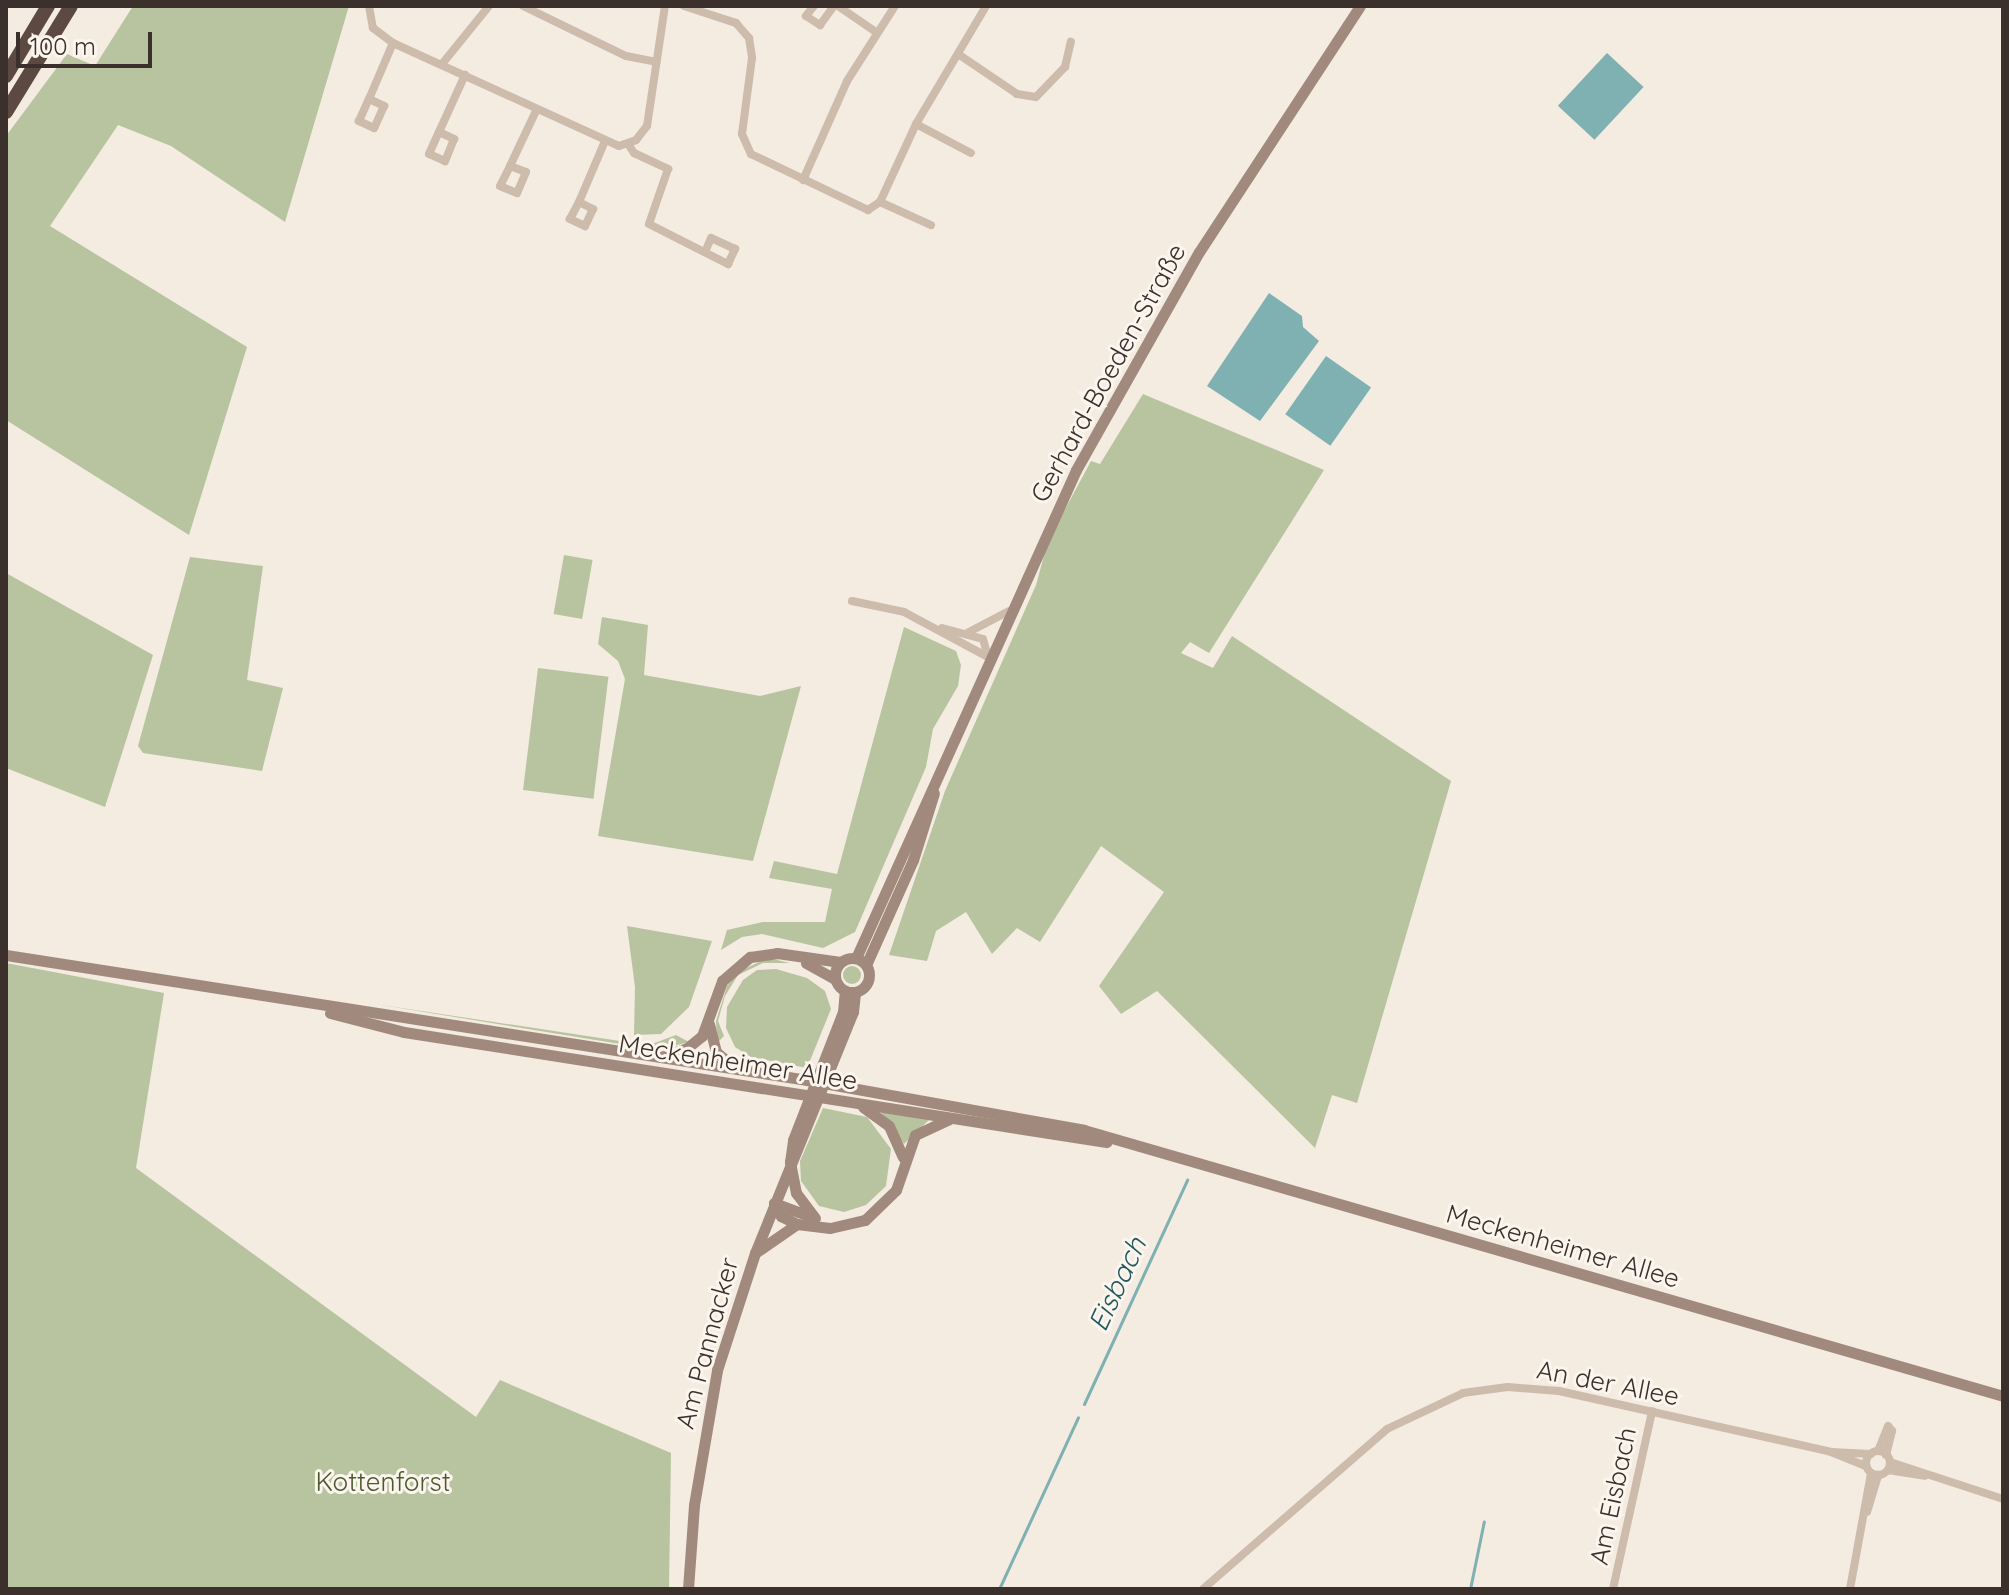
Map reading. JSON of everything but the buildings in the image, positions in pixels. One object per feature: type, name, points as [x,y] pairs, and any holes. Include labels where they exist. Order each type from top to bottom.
[{"type":"highway","points":[[6,76],[48,6]]},
{"type":"highway","points":[[6,112],[71,6]]},
{"type":"main road","name":"Gerhard-Boeden-Straße","points":[[850,991],[869,979],[861,962],[913,860],[936,785],[988,657],[1076,470],[1170,301],[1252,166],[1360,6]]},
{"type":"main road","points":[[656,1058],[694,1044],[710,1018],[722,981],[744,960],[769,953],[798,959],[861,962]]},
{"type":"main road","name":"Meckenheimer Allee","points":[[6,955],[802,1095],[1110,1141]]},
{"type":"main road","points":[[798,959],[850,991]]},
{"type":"main road","points":[[835,979],[840,962]]},
{"type":"main road","name":"Am Pannacker","points":[[688,1589],[703,1439],[727,1336],[790,1162],[793,1140],[850,991]]},
{"type":"main road","name":"Meckenheimer Allee","points":[[360,1017],[807,1080],[1042,1121],[2003,1396]]},
{"type":"main road","points":[[710,1018],[716,1052],[739,1070]]},
{"type":"main road","points":[[839,1101],[879,1117],[897,1138],[903,1159]]},
{"type":"main road","points":[[774,1203],[781,1216],[797,1224],[844,1225],[865,1220],[886,1204],[898,1185],[903,1159],[920,1130],[958,1117]]},
{"type":"main road","points":[[790,1162],[796,1193],[815,1218]]},
{"type":"main road","points":[[774,1203],[844,1225]]},
{"type":"main road","points":[[755,1253],[797,1224]]},
{"type":"street","points":[[369,6],[373,28],[393,43],[605,141],[628,144],[634,153],[668,169],[649,224],[706,250]]},
{"type":"street","points":[[442,64],[489,6]]},
{"type":"street","points":[[523,6],[626,56],[656,62]]},
{"type":"street","points":[[628,144],[647,126],[665,6]]},
{"type":"street","points":[[684,6],[743,29],[752,47],[745,144],[759,160],[868,210],[880,202],[916,124],[986,6]]},
{"type":"street","points":[[814,6],[806,16],[820,25],[836,6],[876,32]]},
{"type":"street","points":[[803,180],[847,81],[895,6]]},
{"type":"street","points":[[958,54],[1017,94],[1036,97],[1048,91],[1065,67],[1071,42]]},
{"type":"street","points":[[369,99],[393,43]]},
{"type":"street","points":[[439,132],[465,75]]},
{"type":"street","points":[[510,166],[537,109]]},
{"type":"street","points":[[916,124],[971,153]]},
{"type":"street","points":[[579,202],[605,141]]},
{"type":"street","points":[[880,202],[931,225]]},
{"type":"street","points":[[852,601],[894,608],[942,628],[988,657]]},
{"type":"street","points":[[967,633],[1009,611]]},
{"type":"street","points":[[942,628],[967,633],[984,641],[988,657]]},
{"type":"street","name":"An der Allee","points":[[1203,1589],[1378,1436],[1434,1403],[1478,1391],[1534,1387],[1831,1452],[1883,1458],[1925,1476],[2003,1499]]},
{"type":"street","name":"Am Eisbach","points":[[1613,1589],[1652,1411]]},
{"type":"street","name":"An der Allee","points":[[1831,1452],[1872,1471]]},
{"type":"street","points":[[1872,1471],[1883,1458]]},
{"type":"street","points":[[1850,1589],[1867,1513],[1872,1471],[1883,1458]]},
{"type":"green space","points":[[133,6],[349,6],[285,222],[171,146],[118,125],[50,226],[247,347],[189,535],[6,420],[6,136],[67,54],[95,66]]},
{"type":"green space","points":[[1143,394],[1324,470],[1209,653],[1190,642],[1181,653],[1213,668],[1232,636],[1451,781],[1357,1103],[1332,1095],[1315,1148],[1157,991],[1121,1014],[1099,986],[1164,892],[1101,846],[1040,942],[1017,928],[992,954],[966,912],[936,931],[927,961],[889,955],[945,791],[1036,585],[1048,541],[1091,461],[1100,464]]},
{"type":"green space","points":[[564,555],[593,560],[582,619],[554,614]]},
{"type":"green space","points":[[190,557],[263,566],[247,680],[283,688],[262,771],[143,753],[138,746]]},
{"type":"green space","points":[[6,573],[153,655],[105,807],[6,768]]},
{"type":"green space","points":[[602,617],[648,625],[644,675],[760,696],[801,686],[753,861],[598,836],[625,679],[618,661],[598,644]]},
{"type":"green space","points":[[904,627],[956,651],[961,665],[958,686],[933,729],[926,767],[855,932],[823,948],[762,934],[742,937],[721,950],[727,930],[763,922],[825,922],[832,889],[769,878],[774,861],[837,874]]},
{"type":"green space","points":[[538,668],[608,677],[593,799],[523,790]]},
{"type":"green space","points":[[627,926],[712,941],[689,1007],[661,1034],[634,1035],[635,987]]},
{"type":"green space","points":[[763,960],[790,963],[763,963],[738,975],[725,996],[718,1021],[724,1036],[717,1043],[716,1021],[727,986],[740,971]]},
{"type":"green space","name":"Kottenforst","points":[[6,963],[164,993],[136,1168],[476,1417],[500,1380],[671,1453],[669,1589],[6,1589]]},
{"type":"green space","points":[[852,966],[861,975],[852,984],[843,975]]},
{"type":"green space","points":[[776,969],[807,978],[825,991],[831,1009],[807,1068],[751,1057],[735,1047],[726,1028],[727,1007],[743,980],[757,970]]},
{"type":"green space","points":[[375,1004],[633,1043],[652,1044],[676,1035],[689,1042],[657,1050]]},
{"type":"green space","points":[[823,1108],[867,1117],[891,1149],[886,1186],[866,1205],[844,1212],[819,1206],[801,1181],[800,1161]]},
{"type":"green space","points":[[880,1111],[931,1118],[904,1144]]},
{"type":"water","points":[[1607,53],[1644,87],[1594,140],[1558,106]]},
{"type":"water","points":[[1269,293],[1302,316],[1303,327],[1319,341],[1260,421],[1207,386]]},
{"type":"water","points":[[1326,356],[1371,388],[1330,446],[1285,414]]},
{"type":"waterway","name":"Eisbach","points":[[1084,1404],[1187,1180]]},
{"type":"waterway","name":"Eisbach","points":[[999,1589],[1078,1417]]},
{"type":"waterway","points":[[1470,1589],[1484,1521]]}]
